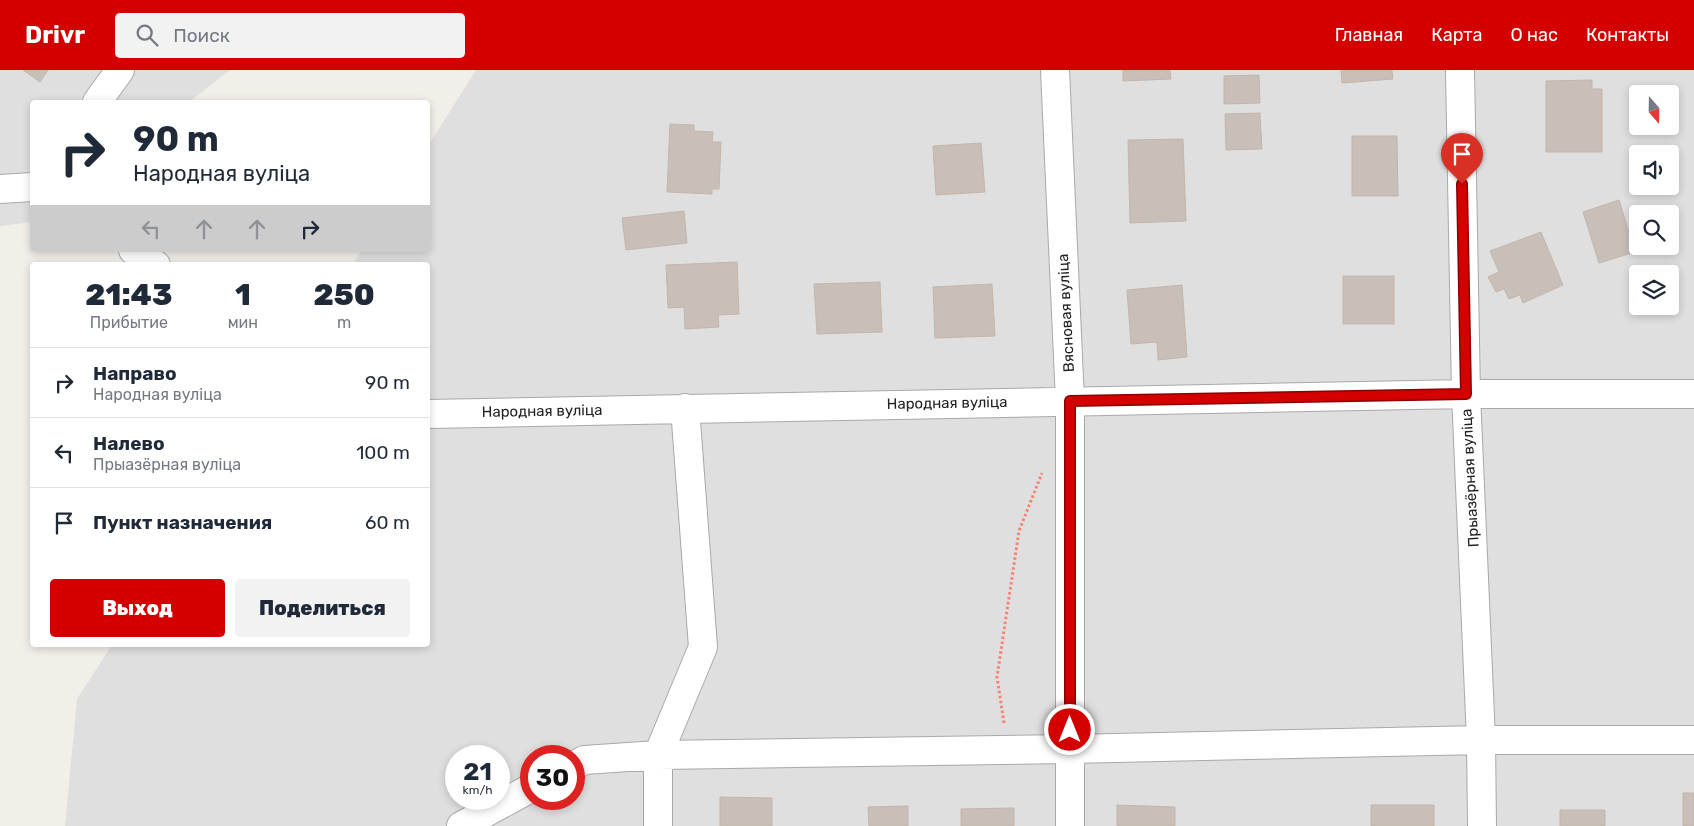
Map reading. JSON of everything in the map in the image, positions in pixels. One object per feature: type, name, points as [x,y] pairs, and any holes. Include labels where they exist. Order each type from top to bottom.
[{"type":"street","points":[[98,100],[120,70]]},
{"type":"street","name":"Вясновая вуліца","points":[[1055,70],[1070,401],[1070,826]]},
{"type":"street","name":"Прыазёрная вуліца","points":[[1460,70],[1466,394],[1481,740],[1482,826]]},
{"type":"street","points":[[0,189],[30,187]]},
{"type":"street","points":[[136,252],[151,262]]},
{"type":"street","name":"Народная вуліца","points":[[430,414],[1466,394],[1694,394]]},
{"type":"street","points":[[658,826],[658,755],[704,647],[685,408]]},
{"type":"street","points":[[585,760],[658,755],[1070,749],[1481,740],[1694,740]]},
{"type":"street","points":[[461,826],[520,794]]},
{"type":"path","points":[[1007,750],[997,677],[1019,531],[1043,470]]},
{"type":"shaded area","points":[[0,70],[230,70],[192,100],[30,100],[30,222],[0,226]]},
{"type":"shaded area","points":[[476,70],[1694,70],[1694,826],[65,826],[77,699],[111,647],[430,647],[430,262],[354,262],[361,252],[430,252],[430,143]]},
{"type":"building","points":[[23,70],[48,70],[40,82]]},
{"type":"building","points":[[1123,70],[1170,70],[1171,79],[1123,81]]},
{"type":"building","points":[[1341,70],[1392,70],[1393,79],[1342,83]]},
{"type":"building","points":[[1259,75],[1260,103],[1224,104],[1224,76]]},
{"type":"building","points":[[1592,80],[1592,89],[1602,89],[1602,152],[1546,152],[1546,81]]},
{"type":"building","points":[[1260,113],[1262,149],[1226,150],[1225,114]]},
{"type":"building","points":[[670,124],[694,125],[694,131],[713,132],[712,142],[721,142],[719,189],[712,189],[712,194],[667,192]]},
{"type":"building","points":[[1352,136],[1397,136],[1398,196],[1352,196]]},
{"type":"building","points":[[1183,139],[1186,221],[1130,223],[1128,140]]},
{"type":"building","points":[[981,143],[985,192],[936,195],[933,146]]},
{"type":"building","points":[[1619,200],[1629,232],[1629,254],[1599,263],[1583,212]]},
{"type":"building","points":[[684,211],[687,243],[626,250],[622,218]]},
{"type":"building","points":[[1541,232],[1563,285],[1523,303],[1520,295],[1509,299],[1504,289],[1496,292],[1488,277],[1499,272],[1490,251]]},
{"type":"building","points":[[737,262],[739,314],[718,315],[719,327],[685,329],[684,307],[668,308],[666,265]]},
{"type":"building","points":[[1343,276],[1394,276],[1394,324],[1343,324]]},
{"type":"building","points":[[880,282],[882,332],[817,334],[814,284]]},
{"type":"building","points":[[992,284],[995,336],[935,338],[933,287]]},
{"type":"building","points":[[1182,285],[1187,357],[1158,360],[1157,342],[1131,344],[1127,290]]},
{"type":"building","points":[[1683,793],[1694,793],[1694,826],[1683,826]]},
{"type":"building","points":[[720,797],[772,798],[772,826],[720,826]]},
{"type":"building","points":[[1117,805],[1175,807],[1175,826],[1117,826]]},
{"type":"building","points":[[1371,805],[1434,805],[1434,826],[1371,826]]},
{"type":"building","points":[[908,806],[908,826],[869,826],[868,807]]},
{"type":"building","points":[[1014,808],[1014,826],[961,826],[961,809]]},
{"type":"building","points":[[1560,810],[1605,810],[1605,826],[1560,826]]},
{"type":"route","points":[[1070,730],[1070,401],[1466,394],[1462,184]]}]
